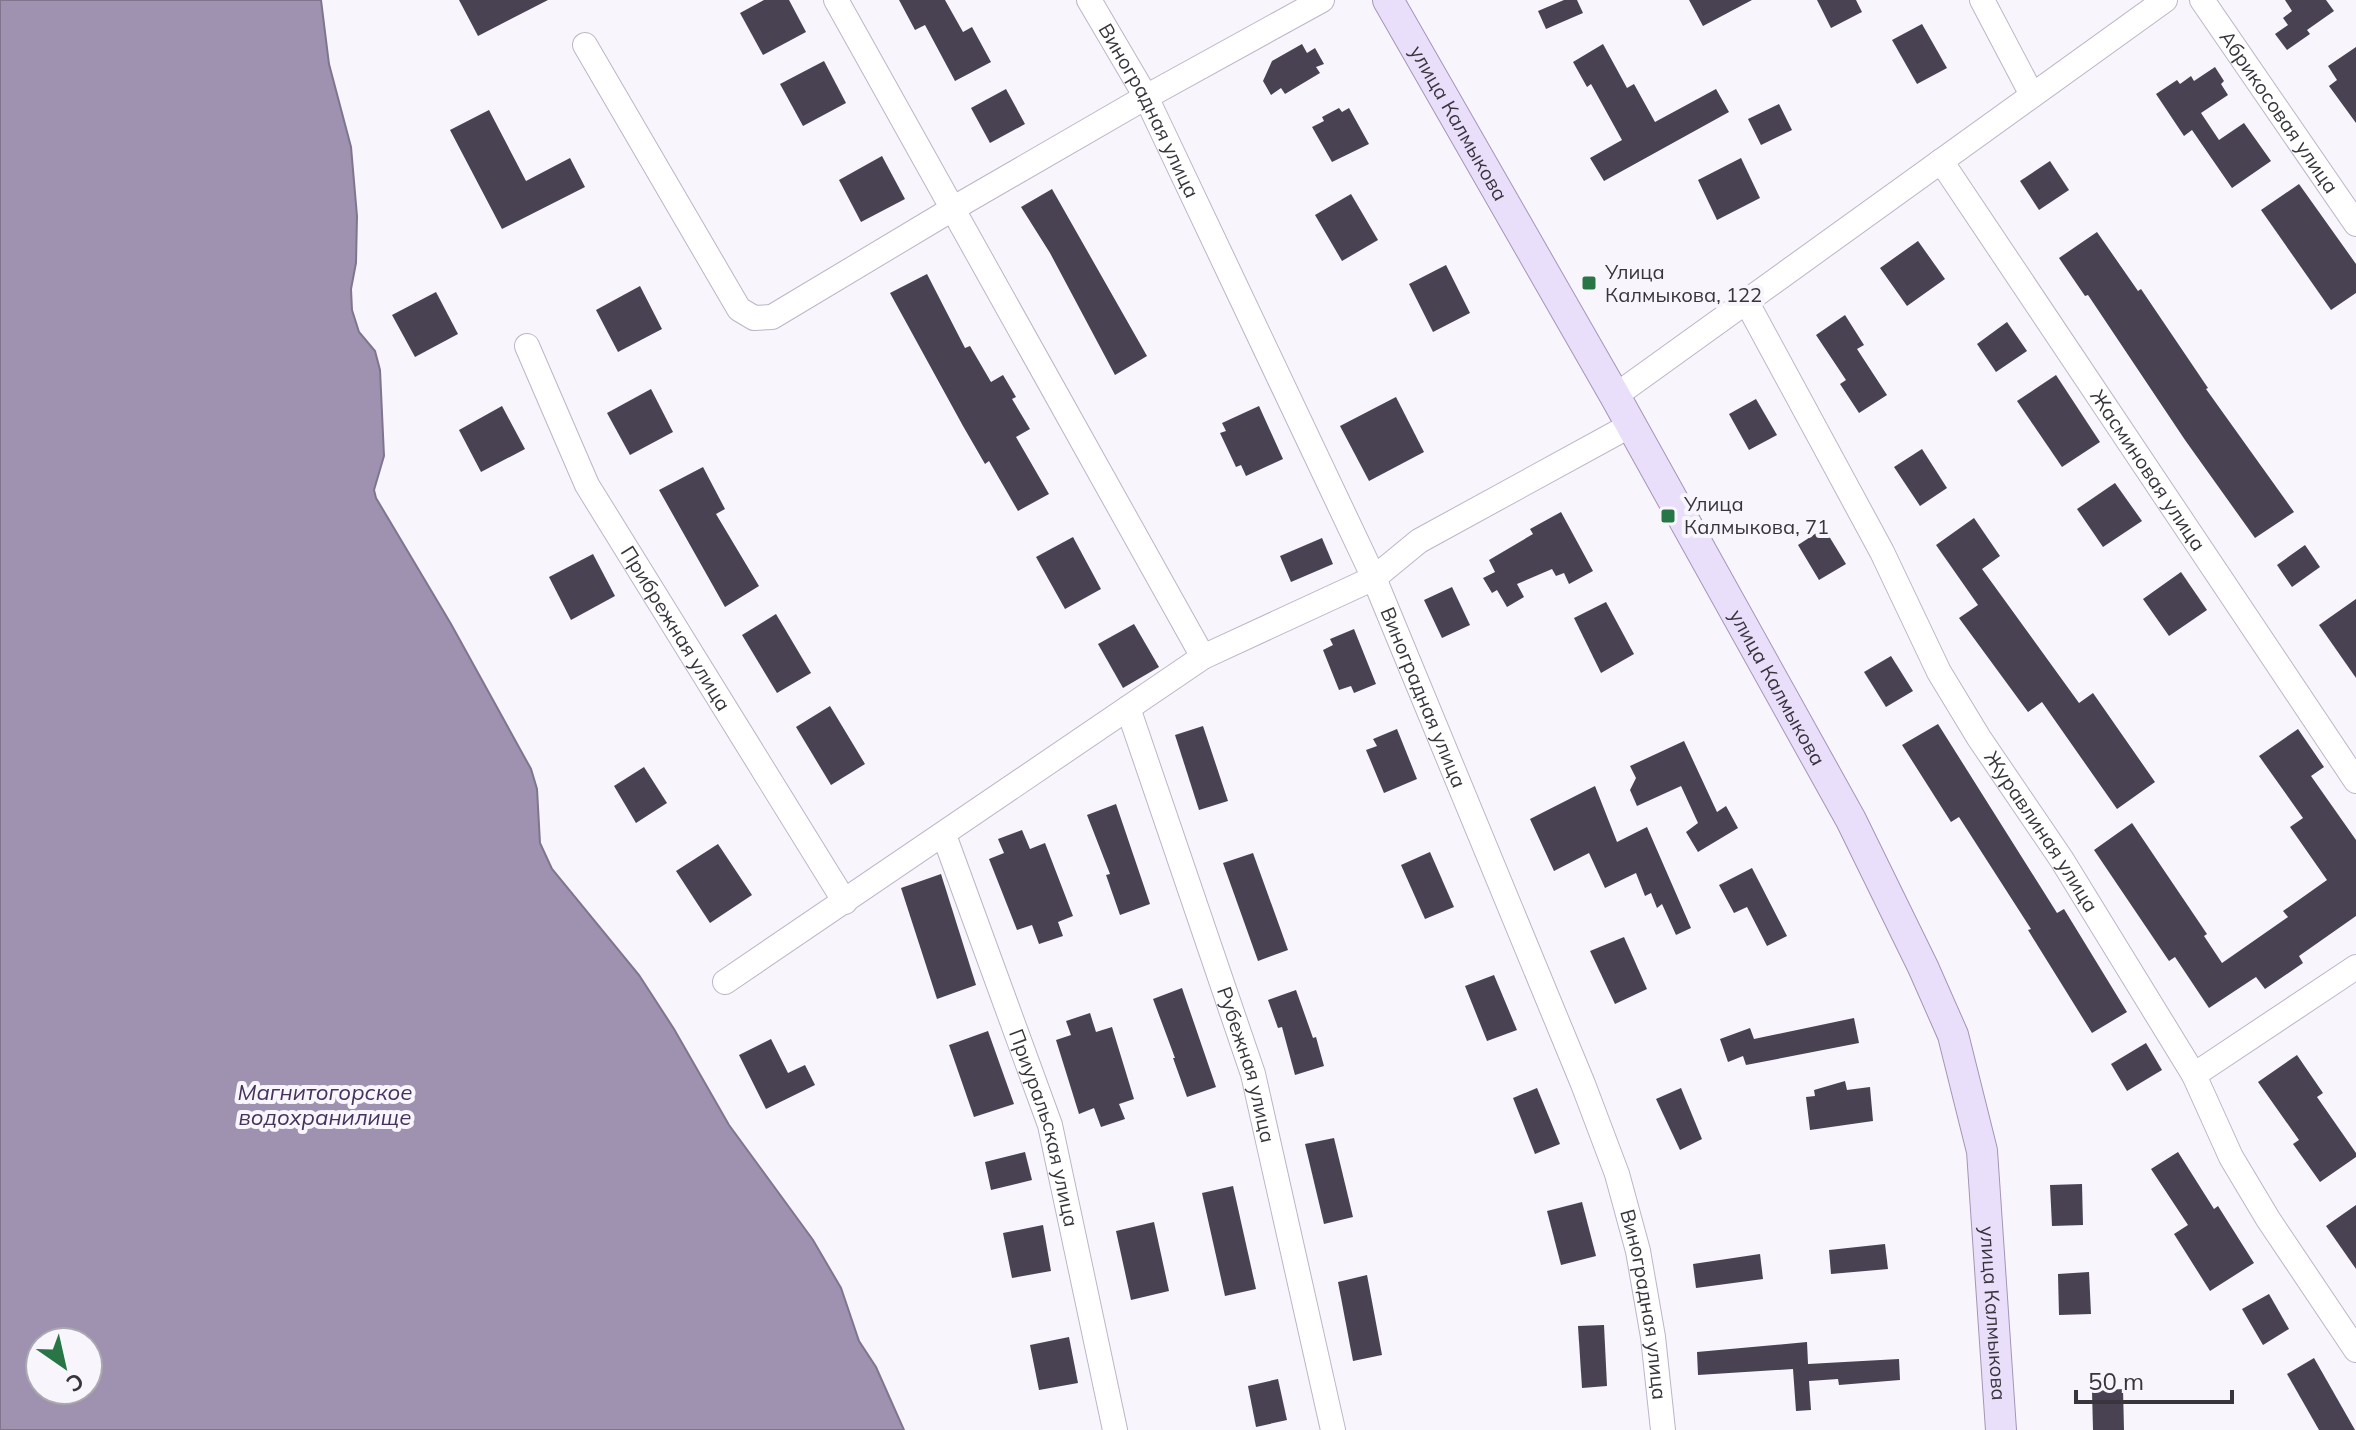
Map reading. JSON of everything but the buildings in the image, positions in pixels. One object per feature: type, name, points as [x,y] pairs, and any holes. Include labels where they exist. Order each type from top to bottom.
[{"type":"main road","name":"улица Калмыкова","points":[[1388,0],[1615,396],[1851,820],[1953,1035],[1982,1151],[2001,1430]]},
{"type":"street","points":[[836,0],[1203,657]]},
{"type":"street","name":"Виноградная улица","points":[[1089,0],[1146,97],[1374,578],[1571,1055],[1617,1174],[1641,1266],[1653,1337],[1663,1430]]},
{"type":"street","points":[[585,45],[739,309],[754,318],[772,317],[1146,97],[1322,0]]},
{"type":"street","points":[[1982,0],[2032,95]]},
{"type":"street","points":[[1615,396],[2165,0]]},
{"type":"street","name":"Абрикосовая улица","points":[[2202,0],[2356,224]]},
{"type":"street","name":"Жасминовая улица","points":[[1941,161],[2356,781]]},
{"type":"street","name":"Журавлиная улица","points":[[1746,301],[1882,552],[1939,672],[1979,738],[2062,860],[2194,1075],[2231,1157],[2268,1219],[2356,1350]]},
{"type":"street","name":"Прибрежная улица","points":[[527,346],[587,485],[845,902]]},
{"type":"street","points":[[725,982],[1203,657],[1374,578],[1419,541],[1631,425]]},
{"type":"street","name":"Рубежная улица","points":[[1128,708],[1253,1074],[1333,1430]]},
{"type":"street","name":"Приуральская улица","points":[[944,835],[1050,1125],[1115,1430]]},
{"type":"street","points":[[2194,1075],[2356,967]]},
{"type":"water","name":"Магнитогорское водохранилище","points":[[0,0],[321,0],[329,64],[351,147],[357,216],[352,310],[359,332],[375,351],[380,370],[384,456],[374,490],[376,498],[451,624],[531,769],[537,789],[540,843],[552,869],[639,975],[729,1125],[813,1240],[841,1288],[859,1341],[876,1367],[904,1430],[0,1430]]},
{"type":"place","name":"Улица Калмыкова, 122","points":[[1589,283]]},
{"type":"place","name":"Улица Калмыкова, 71","points":[[1668,516]]}]
